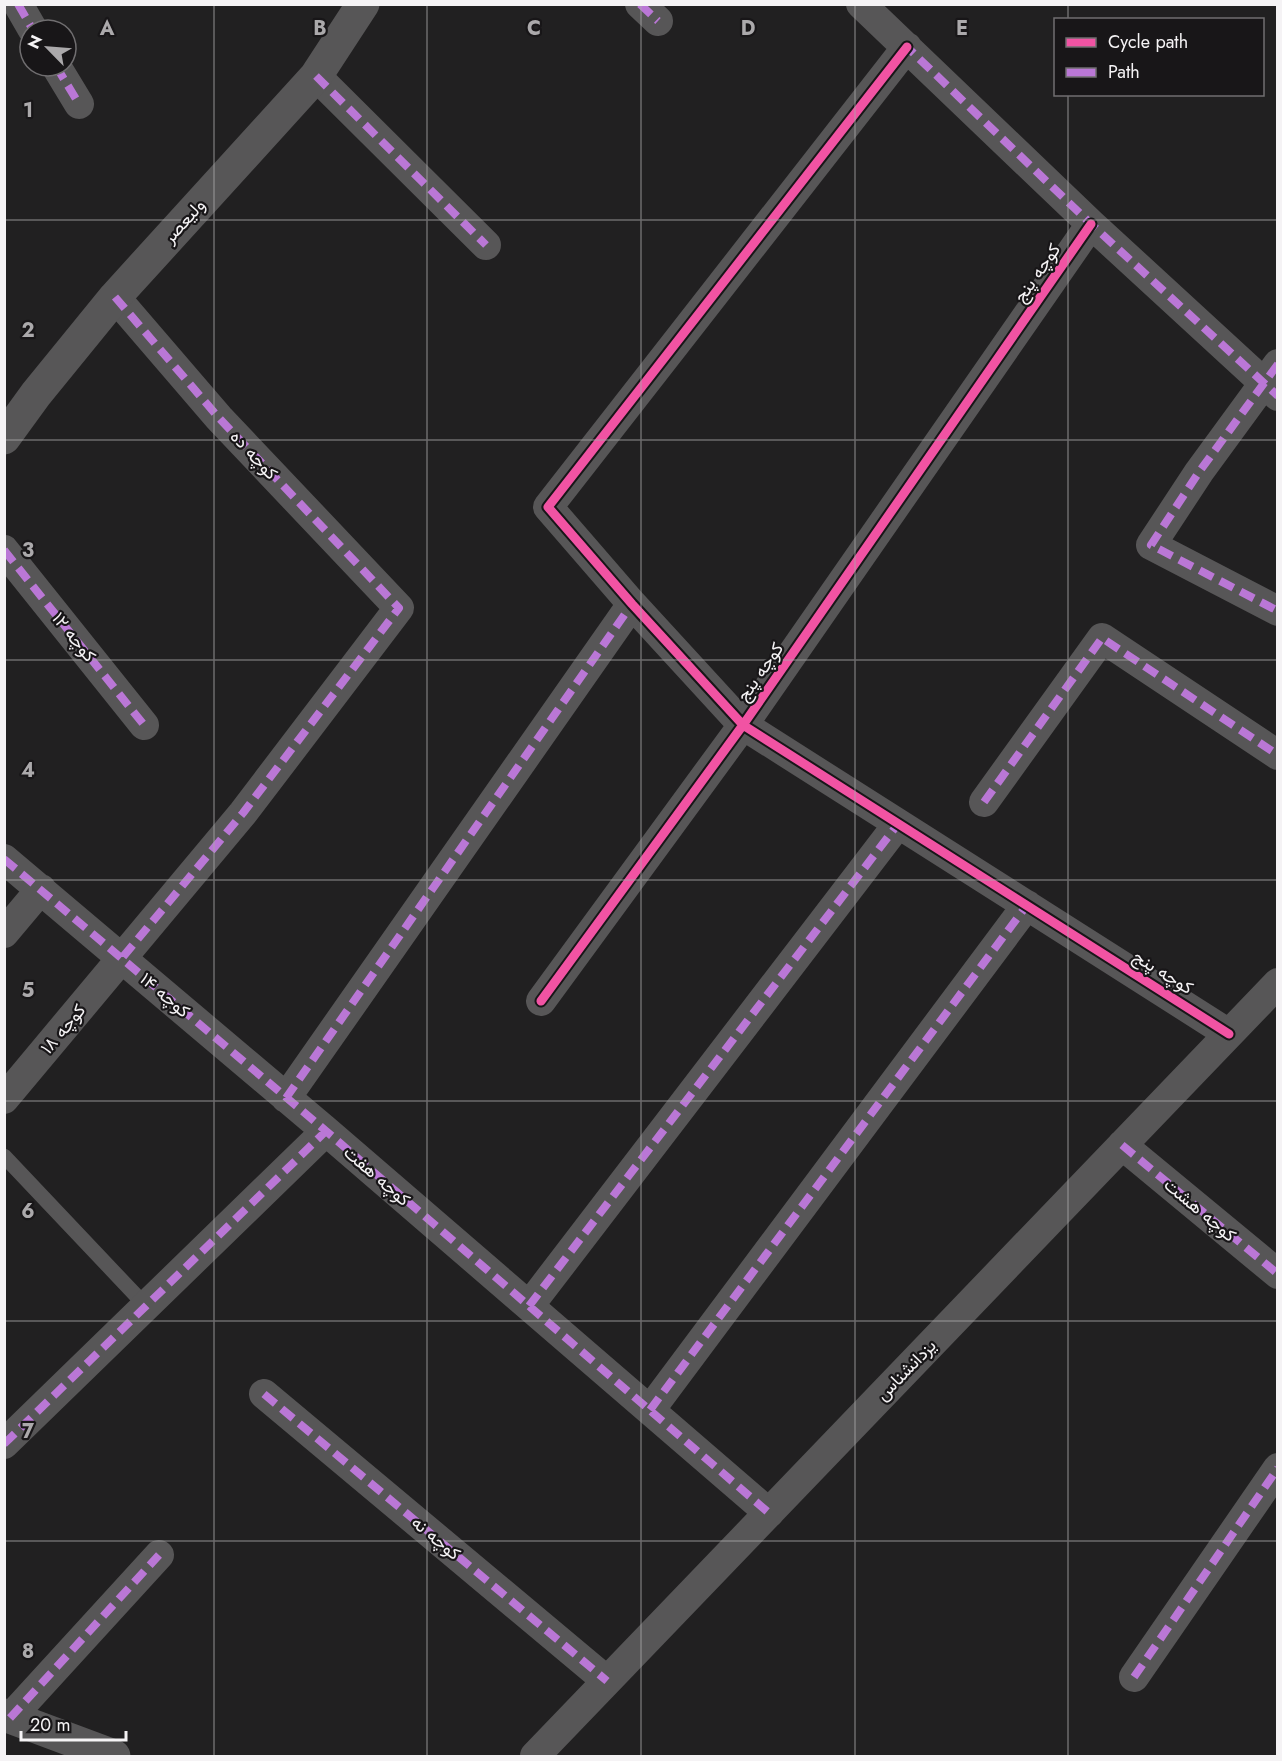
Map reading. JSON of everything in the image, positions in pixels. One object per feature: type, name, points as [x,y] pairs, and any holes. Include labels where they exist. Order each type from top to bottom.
[{"type":"street","points":[[18,4],[26,18]]},
{"type":"street","name":"ولیعصر","points":[[4,438],[36,394],[115,297],[316,76],[363,4]]},
{"type":"street","points":[[861,4],[1091,224],[1273,381],[1200,472],[1151,546],[1278,611]]},
{"type":"street","points":[[541,1001],[743,725],[632,604],[548,507],[907,47]]},
{"type":"street","points":[[316,76],[486,245]]},
{"type":"street","points":[[63,78],[79,104]]},
{"type":"street","name":"کوچه پنج","points":[[1091,224],[743,725],[1229,1034]]},
{"type":"street","name":"کوچه ده","points":[[115,297],[219,418],[399,608]]},
{"type":"street","name":"کوچه ۱۲","points":[[4,550],[144,725]]},
{"type":"street","points":[[286,1098],[632,604]]},
{"type":"street","name":"کوچه ۱۸","points":[[4,1099],[243,813],[399,608]]},
{"type":"street","points":[[984,802],[1102,638],[1278,755]]},
{"type":"street","points":[[529,1306],[898,824]]},
{"type":"street","name":"کوچه ۱۴","points":[[4,859],[326,1131]]},
{"type":"street","points":[[4,933],[40,889]]},
{"type":"street","points":[[650,1410],[1027,905]]},
{"type":"street","name":"یزدانشناس","points":[[534,1756],[1278,983]]},
{"type":"street","points":[[4,1444],[326,1131]]},
{"type":"street","name":"کوچه هفت","points":[[326,1131],[769,1513]]},
{"type":"street","name":"کوچه هشت","points":[[1122,1145],[1278,1274]]},
{"type":"street","name":"کوچه نه","points":[[264,1395],[607,1681]]},
{"type":"street","points":[[1134,1677],[1278,1468]]},
{"type":"street","points":[[114,1756],[7,1716],[159,1555]]},
{"type":"lane","points":[[4,1156],[146,1306]]},
{"type":"marked path","points":[[18,4],[26,18]]},
{"type":"marked path","points":[[640,4],[658,21]]},
{"type":"marked path","points":[[903,51],[907,47],[1091,224],[1278,396]]},
{"type":"marked path","points":[[316,76],[486,245]]},
{"type":"marked path","points":[[63,78],[79,104]]},
{"type":"marked path","points":[[115,297],[219,418],[399,608],[243,813],[122,958]]},
{"type":"marked path","points":[[1278,364],[1199,472],[1151,545],[1278,611]]},
{"type":"marked path","points":[[4,550],[144,725]]},
{"type":"marked path","points":[[286,1098],[632,604]]},
{"type":"marked path","points":[[984,802],[1102,638],[1278,755]]},
{"type":"marked path","points":[[529,1306],[898,824]]},
{"type":"marked path","points":[[4,859],[326,1131],[769,1513]]},
{"type":"marked path","points":[[650,1410],[1027,905]]},
{"type":"marked path","points":[[4,1444],[326,1131]]},
{"type":"marked path","points":[[1122,1145],[1278,1274]]},
{"type":"marked path","points":[[264,1394],[607,1681]]},
{"type":"marked path","points":[[1134,1677],[1278,1468]]},
{"type":"marked path","points":[[10,1718],[159,1555]]},
{"type":"cycle path","points":[[541,1001],[743,725],[632,604],[548,507],[907,47]]},
{"type":"cycle path","points":[[1091,224],[743,725],[1229,1034]]}]
